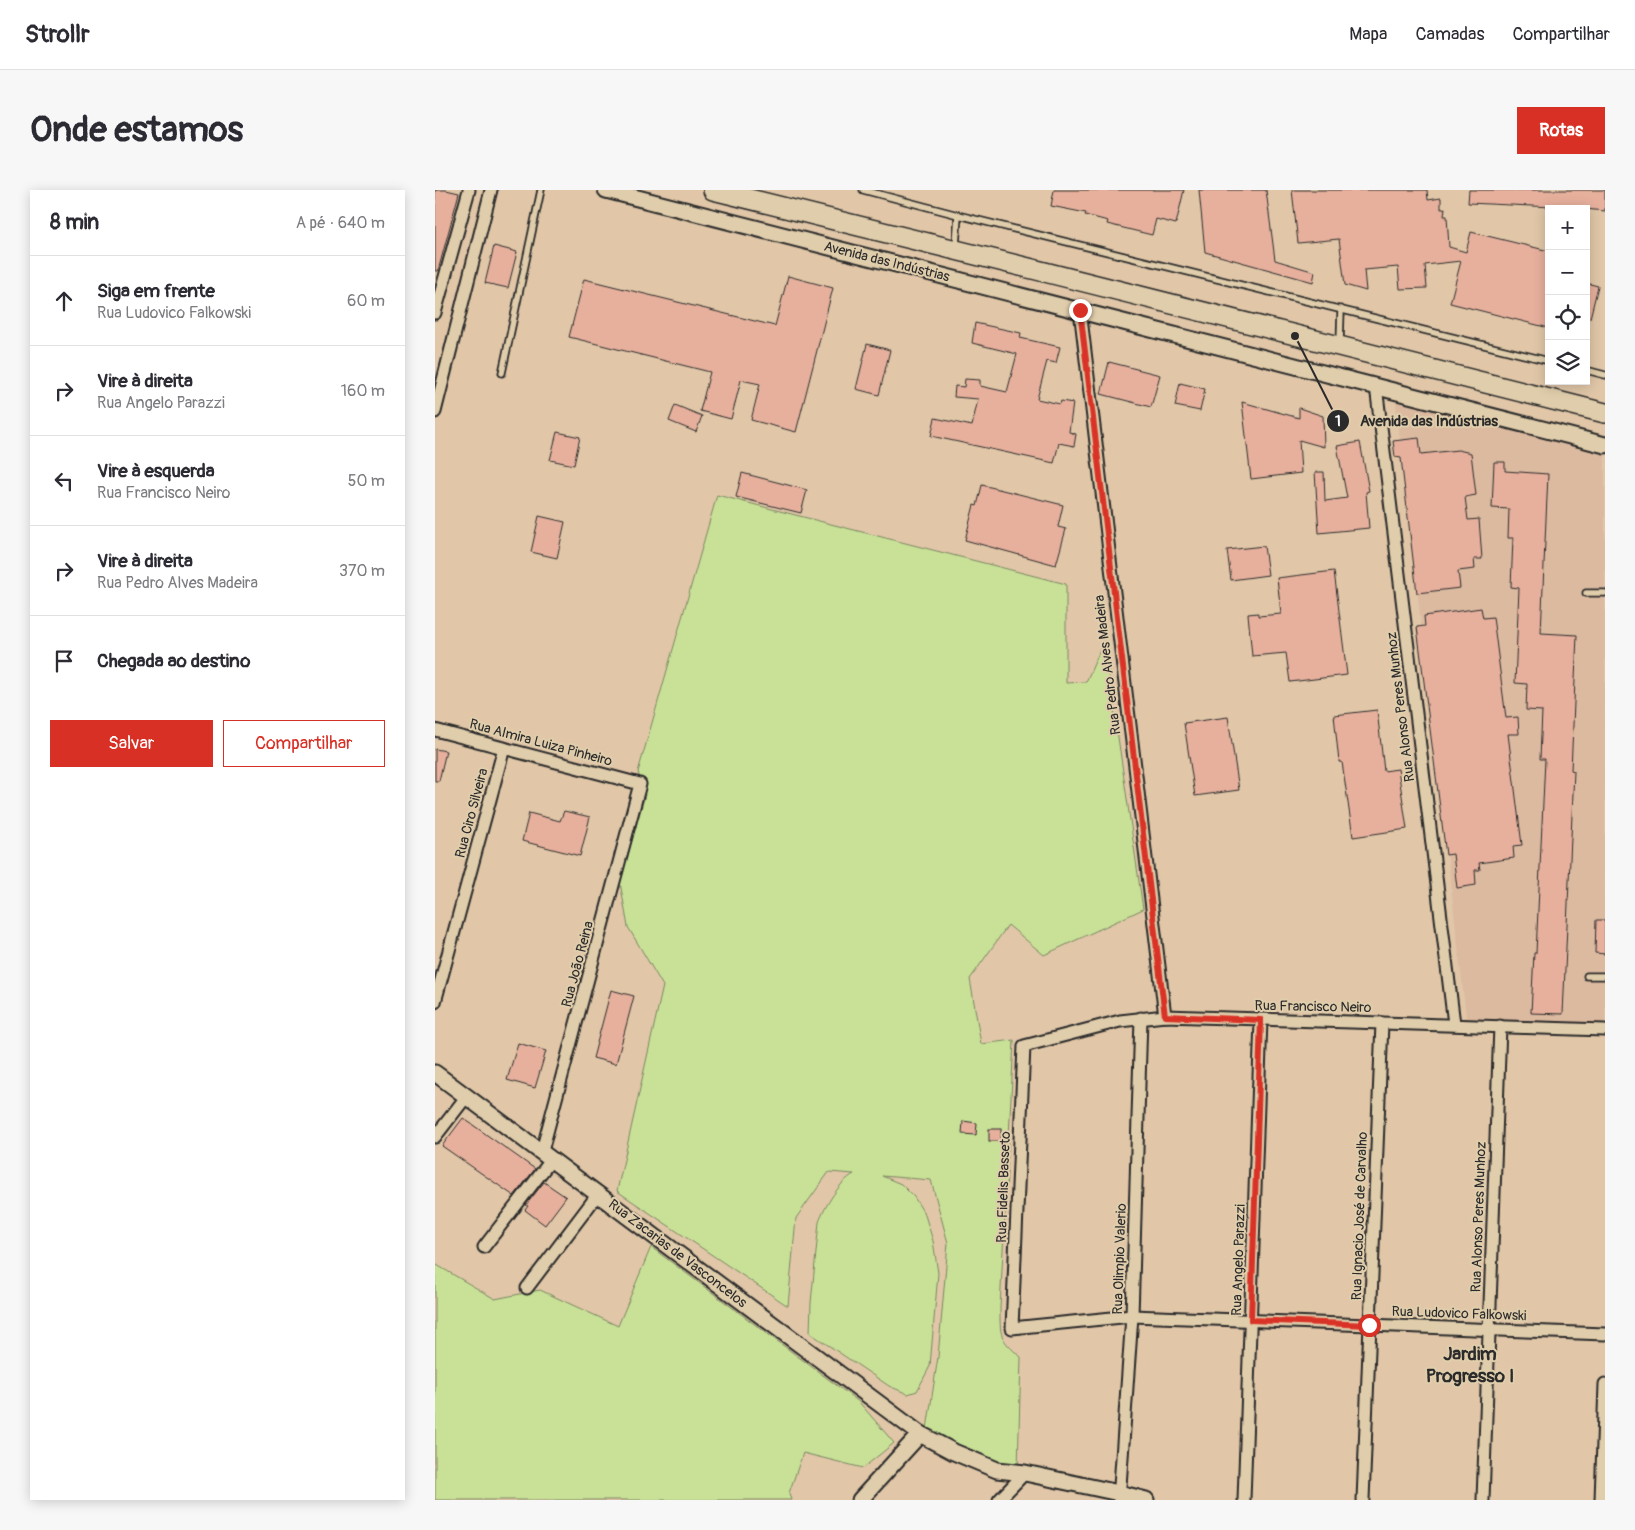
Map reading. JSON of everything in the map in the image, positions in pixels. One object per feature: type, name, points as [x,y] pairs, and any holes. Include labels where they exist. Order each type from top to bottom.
[{"type":"main road","name":"Avenida das Indústrias","points":[[713,190],[955,248],[1340,348],[1605,413]]},
{"type":"street","points":[[435,313],[469,190]]},
{"type":"street","points":[[435,412],[491,190]]},
{"type":"street","name":"Avenida das Indústrias","points":[[605,190],[1605,445]]},
{"type":"street","name":"Rua Pedro Alves Madeira","points":[[1080,310],[1165,1016]]},
{"type":"street","name":"Rua Alonso Peres Munhoz","points":[[1376,386],[1454,1024]]},
{"type":"street","name":"Rua Almira Luiza Pinheiro","points":[[435,730],[640,784]]},
{"type":"street","name":"Rua Ciro Silveira","points":[[435,1002],[504,748]]},
{"type":"street","name":"Rua João Reina","points":[[547,1155],[640,784]]},
{"type":"street","name":"Rua Francisco Neiro","points":[[1024,1046],[1120,1021],[1165,1016],[1605,1030]]},
{"type":"street","name":"Rua Olimpio Valerio","points":[[1119,1496],[1132,1316],[1141,1018]]},
{"type":"street","name":"Rua Angelo Parazzi","points":[[1244,1500],[1261,1020]]},
{"type":"street","name":"Rua Ignacio José de Carvalho","points":[[1363,1500],[1382,1022]]},
{"type":"street","name":"Rua Alonso Peres Munhoz","points":[[1483,1500],[1500,1026]]},
{"type":"street","name":"Rua Fidelis Basseto","points":[[1012,1328],[1024,1046]]},
{"type":"street","name":"Rua Zacarias de Vasconcelos","points":[[435,1073],[920,1434],[954,1452],[997,1470],[1025,1473],[1119,1496],[1146,1500]]},
{"type":"street","points":[[435,1137],[466,1096]]},
{"type":"street","points":[[484,1247],[547,1155]]},
{"type":"street","points":[[527,1288],[598,1194]]},
{"type":"street","name":"Rua Ludovico Falkowski","points":[[1012,1328],[1132,1316],[1605,1334]]},
{"type":"street","points":[[1601,1500],[1605,1384]]},
{"type":"street","points":[[860,1500],[920,1434]]},
{"type":"street","points":[[999,1500],[1025,1473]]},
{"type":"lane","points":[[501,373],[541,190]]},
{"type":"lane","points":[[863,190],[1545,360]]},
{"type":"lane","points":[[955,248],[958,215]]},
{"type":"lane","points":[[1340,348],[1341,309]]},
{"type":"lane","points":[[1590,371],[1605,375]]},
{"type":"lane","points":[[1586,593],[1605,593]]},
{"type":"lane","points":[[1587,976],[1605,976]]},
{"type":"shaded area","points":[[1394,387],[1605,440],[1605,1032],[1467,1026]]},
{"type":"green space","points":[[717,495],[1066,584],[1066,683],[1086,682],[1104,641],[1143,909],[1044,955],[1008,925],[970,979],[981,1044],[1014,1040],[1000,1317],[1002,1336],[1008,1346],[1021,1357],[1018,1468],[968,1456],[927,1429],[938,1357],[948,1243],[931,1180],[882,1176],[901,1184],[914,1197],[925,1215],[933,1241],[938,1273],[930,1366],[917,1391],[908,1394],[889,1386],[810,1333],[819,1222],[833,1195],[843,1182],[854,1174],[829,1172],[796,1218],[788,1306],[617,1191],[663,986],[628,927],[620,882],[645,795],[638,772]]},
{"type":"green space","points":[[651,1247],[859,1402],[894,1443],[863,1468],[803,1453],[789,1493],[791,1500],[435,1500],[435,1264],[495,1299],[540,1290],[618,1326]]},
{"type":"building","points":[[435,190],[459,193],[438,271],[435,271]]},
{"type":"building","points":[[1054,190],[1184,190],[1176,224],[1156,219],[1152,235],[1107,224],[1108,221],[1085,215],[1086,213],[1051,206]]},
{"type":"building","points":[[1199,190],[1266,190],[1275,260],[1315,272],[1313,282],[1205,252]]},
{"type":"building","points":[[1292,190],[1427,190],[1428,200],[1441,198],[1441,209],[1445,208],[1444,216],[1447,216],[1449,247],[1466,252],[1471,232],[1545,250],[1545,327],[1450,303],[1461,261],[1425,265],[1427,288],[1400,289],[1398,267],[1364,270],[1366,291],[1345,285],[1339,239],[1298,243]]},
{"type":"building","points":[[1469,190],[1605,190],[1605,211],[1590,210],[1590,205],[1545,205],[1545,207],[1468,203]]},
{"type":"building","points":[[494,246],[517,252],[508,288],[485,283]]},
{"type":"building","points":[[788,276],[833,288],[796,432],[751,420],[760,384],[741,380],[731,419],[700,411],[710,372],[569,337],[584,279],[775,326]]},
{"type":"building","points":[[1590,284],[1598,286],[1590,318]]},
{"type":"building","points":[[975,323],[1021,333],[1020,338],[1060,347],[1056,363],[1047,361],[1037,399],[1060,404],[1061,401],[1073,403],[1069,432],[1076,434],[1074,446],[1059,443],[1054,463],[931,436],[935,418],[972,426],[978,399],[954,397],[955,386],[964,387],[965,379],[980,380],[980,386],[1007,392],[1017,354],[972,343]]},
{"type":"building","points":[[867,344],[890,350],[879,395],[856,389]]},
{"type":"building","points":[[1109,362],[1160,375],[1151,407],[1101,394]]},
{"type":"building","points":[[1180,383],[1205,389],[1200,411],[1175,406]]},
{"type":"building","points":[[1242,402],[1299,418],[1299,408],[1323,416],[1324,447],[1299,440],[1301,473],[1251,479]]},
{"type":"building","points":[[675,405],[702,416],[696,432],[669,421]]},
{"type":"building","points":[[557,432],[580,437],[574,465],[550,460]]},
{"type":"building","points":[[1419,438],[1421,454],[1458,450],[1471,453],[1476,495],[1465,497],[1468,520],[1479,519],[1482,559],[1474,559],[1475,569],[1458,571],[1460,588],[1417,593],[1401,458],[1395,457],[1393,441]]},
{"type":"building","points":[[1360,442],[1369,491],[1366,492],[1369,528],[1319,533],[1315,472],[1324,472],[1325,501],[1347,498],[1337,446]]},
{"type":"building","points":[[1494,462],[1505,462],[1505,471],[1548,474],[1541,633],[1577,635],[1571,770],[1574,771],[1563,1014],[1531,1013],[1534,953],[1536,953],[1545,759],[1540,759],[1542,711],[1526,710],[1527,684],[1515,683],[1519,588],[1511,587],[1513,538],[1508,538],[1509,509],[1492,508]]},
{"type":"building","points":[[742,473],[807,490],[801,513],[736,497]]},
{"type":"building","points":[[982,485],[1063,505],[1058,527],[1066,529],[1056,565],[965,540],[974,505],[977,506]]},
{"type":"building","points":[[539,516],[565,522],[557,558],[531,552]]},
{"type":"building","points":[[1264,546],[1268,575],[1231,580],[1227,550]]},
{"type":"building","points":[[1334,571],[1347,675],[1290,682],[1286,653],[1252,656],[1248,614],[1258,613],[1258,616],[1281,614],[1277,578]]},
{"type":"building","points":[[1481,608],[1483,618],[1493,617],[1506,718],[1518,717],[1519,734],[1508,734],[1522,845],[1513,846],[1514,858],[1479,863],[1480,870],[1475,870],[1476,885],[1457,888],[1453,854],[1446,855],[1417,627],[1425,626],[1424,616]]},
{"type":"building","points":[[1377,710],[1384,771],[1398,769],[1407,829],[1353,837],[1342,762],[1339,762],[1334,715]]},
{"type":"building","points":[[1228,717],[1239,790],[1195,796],[1184,723]]},
{"type":"building","points":[[435,749],[446,751],[439,781],[435,781]]},
{"type":"building","points":[[564,811],[590,817],[580,856],[522,841],[529,813],[560,821]]},
{"type":"building","points":[[1596,920],[1605,920],[1605,954],[1595,953]]},
{"type":"building","points":[[611,990],[634,996],[616,1064],[593,1058]]},
{"type":"building","points":[[518,1043],[546,1051],[535,1088],[507,1080]]},
{"type":"building","points":[[463,1118],[535,1169],[514,1196],[442,1146]]},
{"type":"building","points":[[963,1121],[977,1123],[976,1135],[962,1134]]},
{"type":"building","points":[[989,1129],[1001,1129],[1001,1141],[989,1141]]},
{"type":"building","points":[[544,1182],[566,1197],[545,1225],[525,1210],[528,1206],[526,1205]]},
{"type":"place","name":"Avenida das Indústrias","points":[[1295,336]]},
{"type":"district","name":"Jardim Progresso I","points":[[1470,1364]]},
{"type":"route","points":[[1080,310],[1165,1016],[1261,1020],[1251,1320],[1369,1325]]}]
